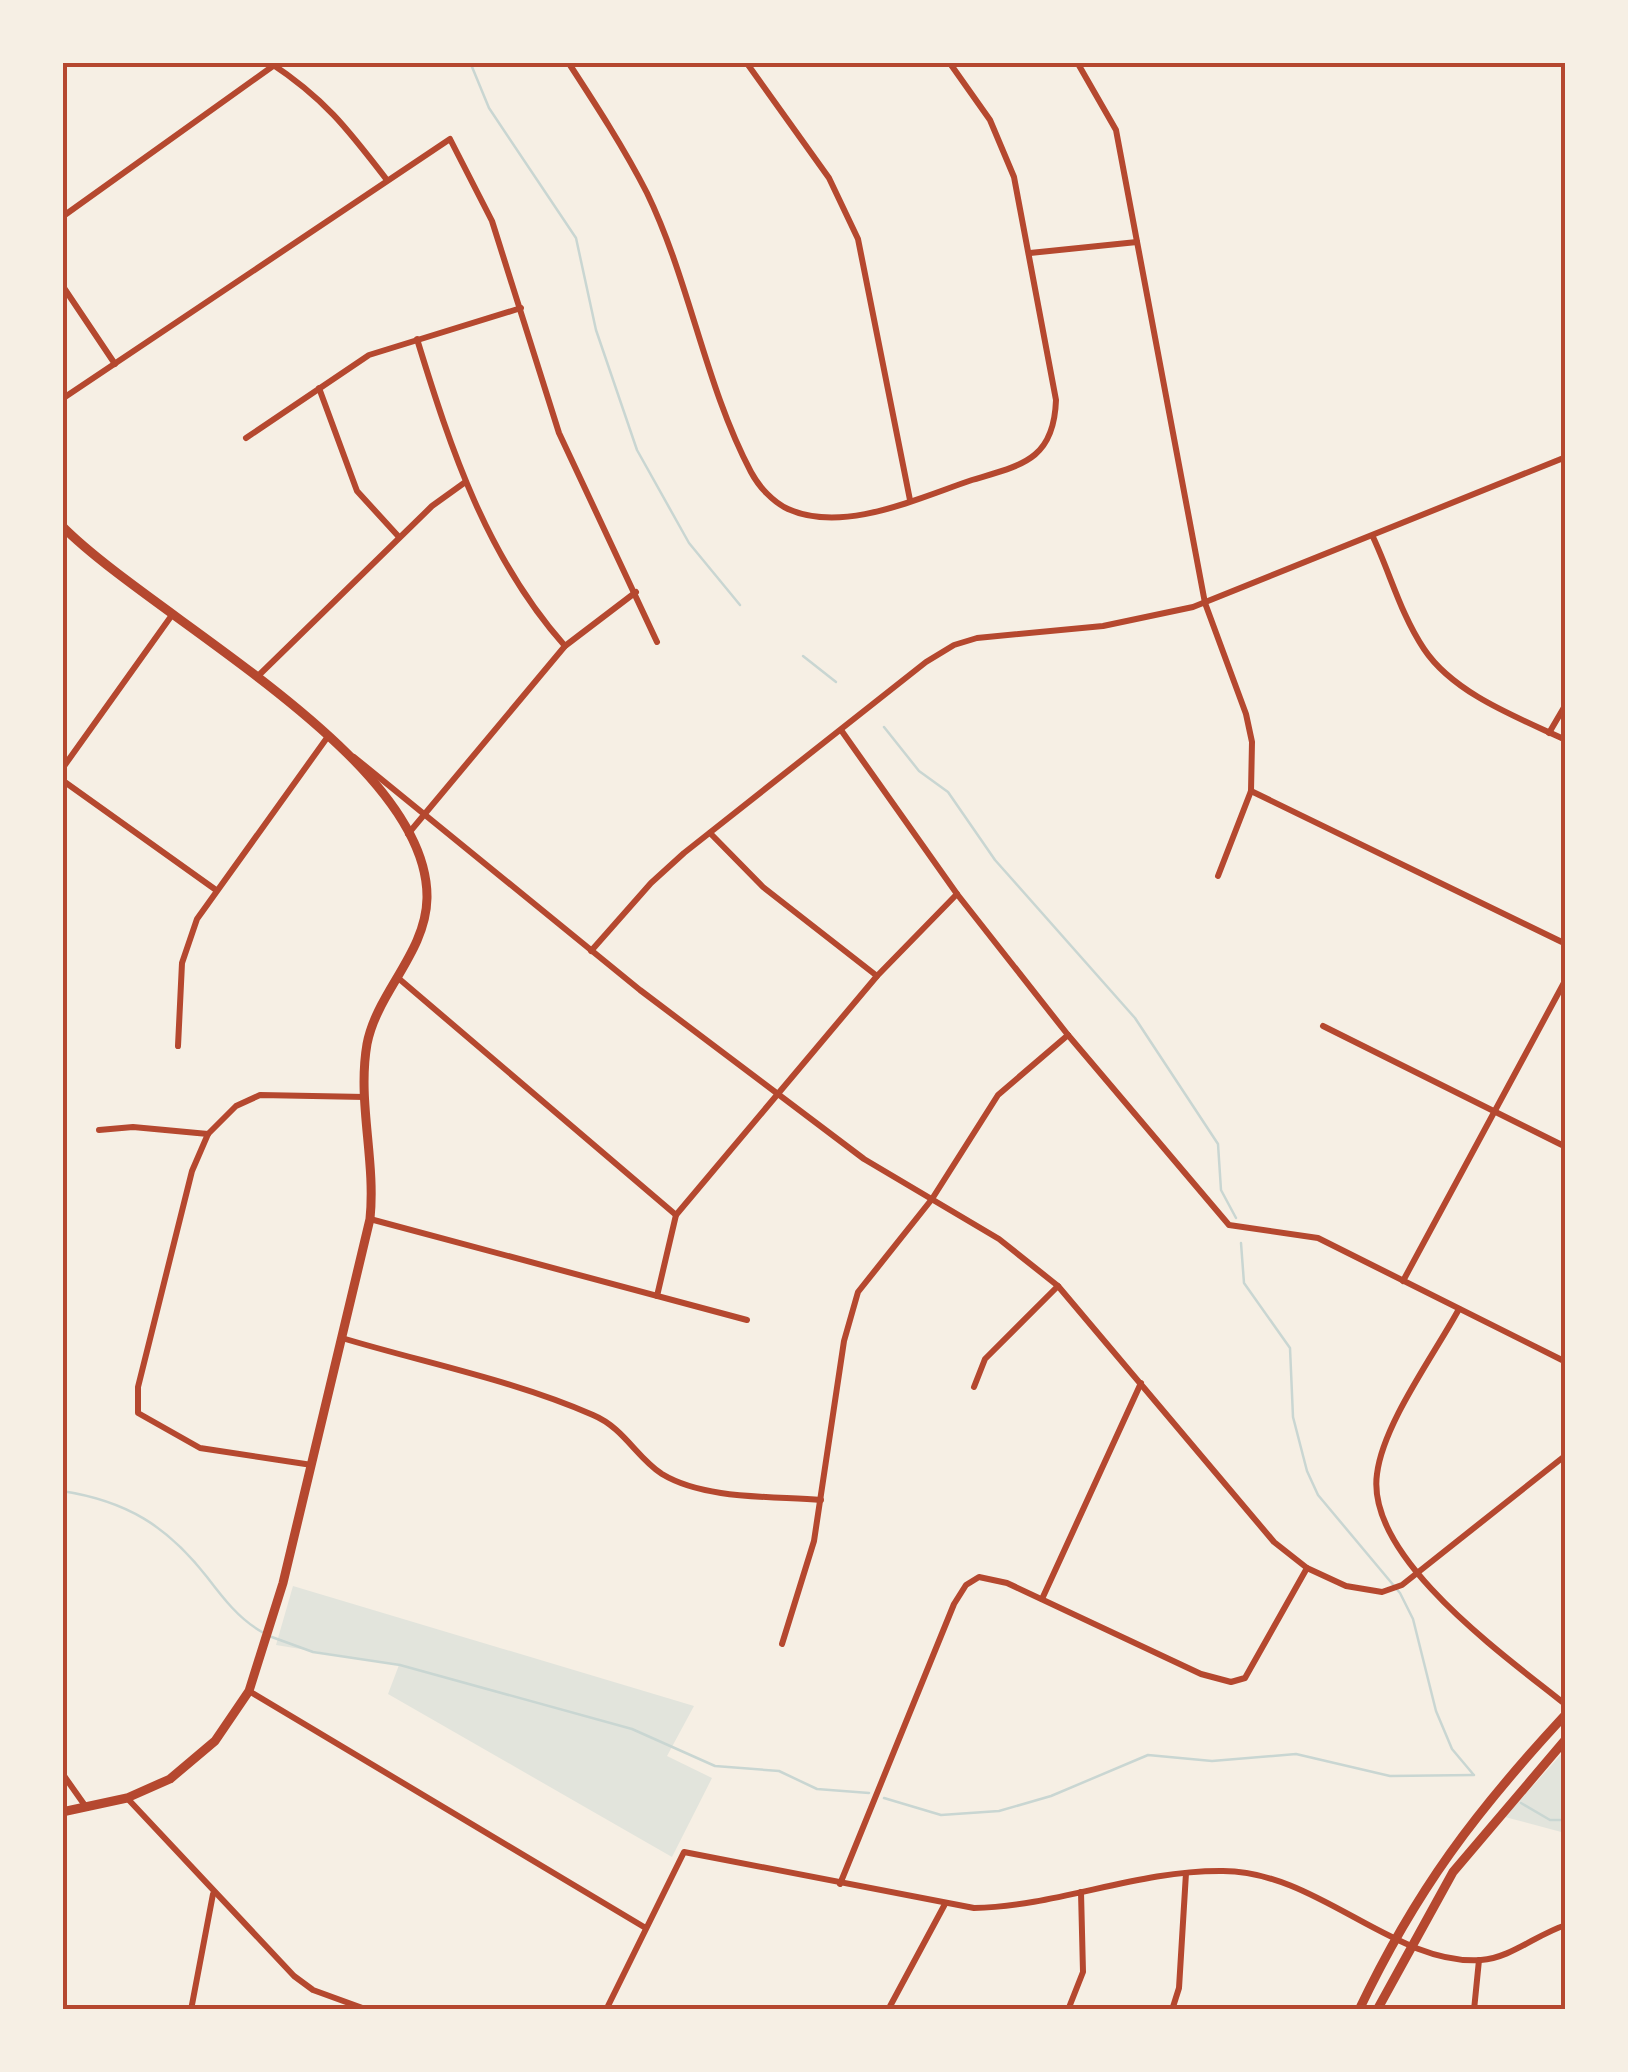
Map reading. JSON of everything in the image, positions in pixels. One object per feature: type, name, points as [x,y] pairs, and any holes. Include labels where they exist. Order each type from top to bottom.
[{"type":"main road","points":[[62,526],[172,616],[330,734],[352,756],[408,834],[424,874],[426,912],[416,942],[368,1040],[365,1098],[374,1170],[370,1218],[276,1607],[249,1691],[200,1756],[170,1778],[127,1798],[62,1812]]},
{"type":"main road","points":[[1359,2010],[1395,1936],[1468,1824],[1566,1714]]},
{"type":"main road","points":[[1377,2010],[1412,1942],[1485,1830],[1566,1739]]},
{"type":"street","points":[[568,62],[646,192],[674,254],[708,360],[758,483],[784,507],[827,518],[910,500],[1021,465],[1048,440],[1056,400],[1030,253],[1004,148],[949,62]]},
{"type":"street","points":[[746,62],[847,208],[858,239],[910,500]]},
{"type":"street","points":[[1076,62],[1116,130],[1205,603],[1246,714],[1252,742],[1251,790],[1218,876]]},
{"type":"street","points":[[62,218],[271,64],[309,88],[341,119],[387,180]]},
{"type":"street","points":[[62,399],[450,139],[492,221],[559,433],[656,642]]},
{"type":"street","points":[[1030,253],[1136,242]]},
{"type":"street","points":[[62,285],[115,364]]},
{"type":"street","points":[[246,438],[369,355],[522,308]]},
{"type":"street","points":[[417,339],[464,484],[531,609],[565,646]]},
{"type":"street","points":[[319,388],[357,491],[399,538]]},
{"type":"street","points":[[592,951],[658,876],[926,662],[964,641],[1103,626],[1205,603],[1566,457]]},
{"type":"street","points":[[258,677],[399,538],[464,484]]},
{"type":"street","points":[[1373,536],[1407,618],[1430,658],[1453,680],[1566,740]]},
{"type":"street","points":[[408,834],[565,646],[636,592]]},
{"type":"street","points":[[62,769],[172,616]]},
{"type":"street","points":[[1549,732],[1566,704]]},
{"type":"street","points":[[841,730],[957,894],[1068,1035],[1229,1225],[1318,1238],[1566,1362]]},
{"type":"street","points":[[178,1046],[185,948],[216,890],[330,734]]},
{"type":"street","points":[[352,756],[426,812],[592,951],[864,1159],[999,1239],[1058,1286],[1257,1524],[1308,1568],[1365,1591],[1382,1592],[1402,1585],[1566,1454]]},
{"type":"street","points":[[62,780],[216,890]]},
{"type":"street","points":[[1251,790],[1566,944]]},
{"type":"street","points":[[710,833],[763,888],[877,976]]},
{"type":"street","points":[[657,1296],[676,1215],[877,976],[926,921],[957,894]]},
{"type":"street","points":[[396,977],[676,1215]]},
{"type":"street","points":[[1403,1281],[1566,979]]},
{"type":"street","points":[[1323,1026],[1566,1148]]},
{"type":"street","points":[[782,1644],[800,1593],[821,1500],[851,1308],[868,1277],[932,1199],[998,1095],[1068,1035]]},
{"type":"street","points":[[312,1464],[188,1444],[150,1422],[136,1405],[192,1171],[208,1134],[236,1106],[260,1095],[365,1098]]},
{"type":"street","points":[[98,1130],[133,1127],[208,1134]]},
{"type":"street","points":[[370,1218],[747,1320]]},
{"type":"street","points":[[974,1386],[985,1359],[1058,1286]]},
{"type":"street","points":[[1459,1309],[1385,1446],[1376,1476],[1378,1507],[1418,1575],[1472,1630],[1566,1705]]},
{"type":"street","points":[[342,1338],[528,1391],[597,1416],[630,1439],[653,1466],[683,1482],[821,1500]]},
{"type":"street","points":[[1042,1599],[1141,1384]]},
{"type":"street","points":[[840,1884],[954,1604],[966,1585],[979,1577],[1042,1599],[1201,1674],[1231,1682],[1245,1678],[1308,1568]]},
{"type":"street","points":[[249,1691],[644,1927]]},
{"type":"street","points":[[62,1772],[86,1807]]},
{"type":"street","points":[[127,1798],[302,1983],[368,2010]]},
{"type":"street","points":[[606,2010],[684,1852],[945,1904],[1018,1907],[1142,1876],[1224,1870],[1278,1879],[1445,1958],[1480,1960],[1507,1953],[1566,1925]]},
{"type":"street","points":[[1172,2010],[1179,1988],[1186,1873]]},
{"type":"street","points":[[191,2010],[213,1892]]},
{"type":"street","points":[[1068,2010],[1083,1972],[1082,1892]]},
{"type":"street","points":[[888,2010],[945,1904]]},
{"type":"street","points":[[1474,2010],[1480,1960]]},
{"type":"shaded area","points":[[293,1586],[694,1706],[667,1756],[712,1778],[672,1857],[388,1694],[399,1665],[276,1645]]},
{"type":"shaded area","points":[[1565,1750],[1565,1833],[1505,1817]]},
{"type":"waterway","points":[[470,62],[489,108],[576,238],[596,330],[637,450],[689,543],[740,605]]},
{"type":"waterway","points":[[803,656],[836,682]]},
{"type":"waterway","points":[[884,727],[919,771],[948,792],[995,860],[1135,1018],[1218,1144],[1221,1190],[1236,1218]]},
{"type":"waterway","points":[[1241,1243],[1244,1283],[1290,1348],[1293,1417],[1307,1471],[1318,1495],[1400,1593],[1413,1619],[1436,1711],[1452,1749],[1473,1774]]},
{"type":"waterway","points":[[62,1491],[106,1501],[161,1530],[192,1559],[225,1600],[262,1632]]},
{"type":"waterway","points":[[269,1636],[313,1652],[400,1665],[632,1729],[715,1766],[779,1771],[817,1789],[869,1793]]},
{"type":"waterway","points":[[884,1798],[941,1815],[999,1811],[1051,1796],[1148,1755],[1212,1761],[1296,1754],[1390,1776],[1474,1775]]},
{"type":"waterway","points":[[1521,1803],[1550,1820],[1566,1820]]}]
